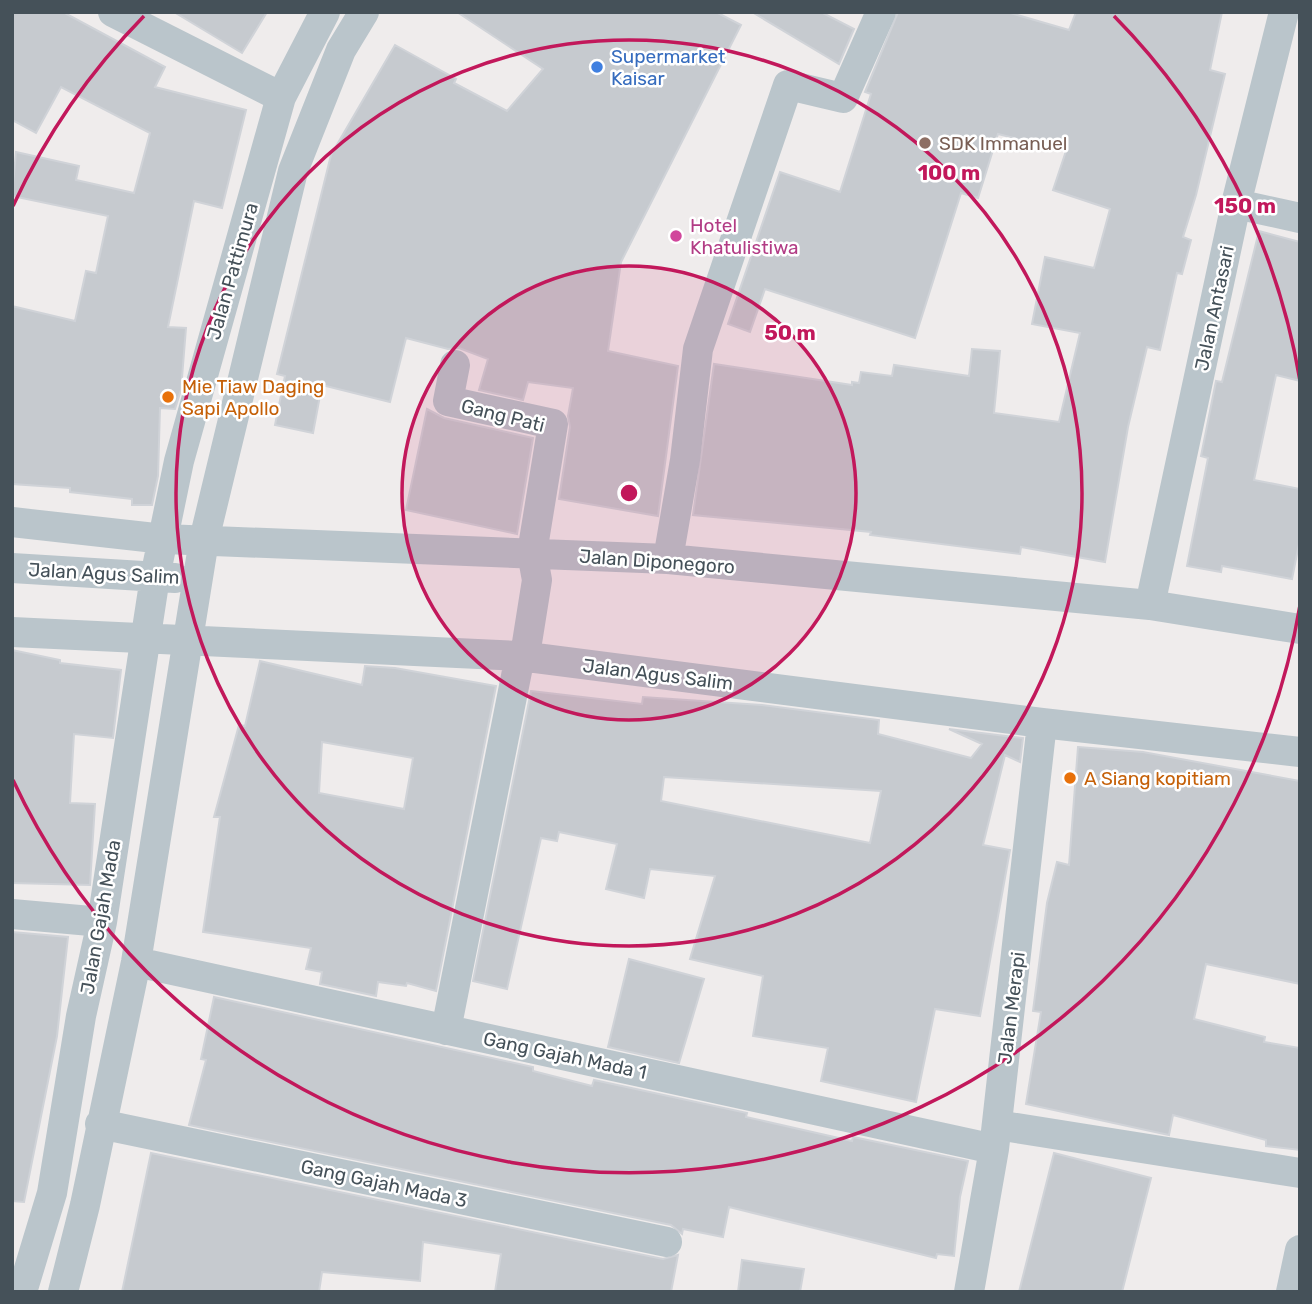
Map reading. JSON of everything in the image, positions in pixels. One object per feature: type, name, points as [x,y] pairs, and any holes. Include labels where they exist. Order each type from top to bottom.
[{"type":"street","points":[[113,12],[281,97]]},
{"type":"street","name":"Jalan Pattimura","points":[[164,539],[178,461],[281,97],[325,12]]},
{"type":"street","points":[[63,1292],[85,1205],[136,962],[204,540],[293,171],[336,62],[363,12]]},
{"type":"street","points":[[668,559],[685,460],[698,349],[788,85],[844,98],[881,12]]},
{"type":"street","name":"Jalan Antasari","points":[[1150,605],[1236,204],[1283,12]]},
{"type":"street","points":[[1236,204],[1300,218]]},
{"type":"street","name":"Gang Pati","points":[[455,365],[448,401],[553,424],[534,567]]},
{"type":"street","name":"Jalan Diponegoro","points":[[12,522],[164,539],[534,567],[668,559],[1150,605],[1300,629]]},
{"type":"street","name":"Jalan Gajah Mada","points":[[22,1292],[52,1193],[81,1016],[102,922],[145,637],[164,539]]},
{"type":"street","points":[[446,1030],[523,652],[534,567]]},
{"type":"street","name":"Jalan Agus Salim","points":[[12,568],[196,579]]},
{"type":"street","name":"Jalan Agus Salim","points":[[12,632],[523,652],[1042,723],[1300,752]]},
{"type":"street","name":"Jalan Merapi","points":[[969,1292],[995,1137],[1042,723]]},
{"type":"street","points":[[12,914],[102,922]]},
{"type":"street","name":"Gang Gajah Mada 1","points":[[136,962],[446,1030],[995,1137],[1300,1173]]},
{"type":"street","name":"Gang Gajah Mada 3","points":[[100,1124],[667,1242]]},
{"type":"street","points":[[52,1193],[85,1205]]},
{"type":"street","points":[[1291,1292],[1300,1250]]},
{"type":"building","points":[[12,12],[63,12],[165,67],[155,87],[246,110],[222,208],[194,201],[168,327],[186,328],[181,390],[175,409],[160,408],[158,476],[152,505],[132,505],[132,499],[70,492],[70,488],[12,484],[12,306],[75,321],[86,271],[96,273],[108,216],[12,196],[16,152],[79,166],[76,180],[134,193],[150,133],[61,87],[36,133],[12,120]]},
{"type":"building","points":[[174,12],[267,12],[242,53]]},
{"type":"building","points":[[457,12],[716,12],[741,25],[621,262],[608,351],[678,366],[658,516],[559,499],[573,388],[528,382],[523,400],[479,390],[488,359],[459,348],[448,349],[406,338],[390,402],[322,385],[313,433],[275,425],[285,376],[277,374],[331,155],[395,45],[456,79],[454,83],[507,111],[543,69]]},
{"type":"building","points":[[752,12],[821,12],[854,29],[839,64]]},
{"type":"building","points":[[898,12],[1007,12],[1069,30],[1076,12],[1222,12],[1210,70],[1225,74],[1196,195],[1183,237],[1191,240],[1182,274],[1177,273],[1160,350],[1147,347],[1128,427],[1105,562],[1021,547],[1020,554],[870,535],[871,532],[693,515],[714,364],[852,385],[852,382],[859,383],[861,372],[892,376],[894,365],[969,376],[972,349],[1000,351],[994,413],[1059,422],[1080,333],[1032,324],[1045,257],[1094,268],[1110,209],[1053,190],[1066,151],[998,134],[978,198],[961,193],[915,338],[765,289],[750,332],[728,324],[780,172],[840,192],[871,94],[865,92]]},
{"type":"building","points":[[1259,231],[1300,242],[1300,381],[1276,375],[1254,480],[1300,489],[1300,539],[1292,579],[1222,566],[1221,572],[1187,566],[1208,458],[1201,456],[1216,381],[1222,382]]},
{"type":"building","points":[[427,409],[444,418],[533,438],[517,534],[406,510]]},
{"type":"building","points":[[12,650],[60,660],[60,663],[121,670],[113,738],[74,734],[70,803],[95,804],[90,885],[12,883]]},
{"type":"building","points":[[260,661],[362,685],[365,666],[395,668],[496,686],[436,991],[407,983],[406,986],[378,982],[376,996],[320,984],[322,972],[306,969],[311,948],[203,932],[220,817],[214,817],[239,725],[245,726]],"holes":[[[322,742],[413,758],[404,809],[319,793]]]},
{"type":"building","points":[[531,691],[642,704],[643,697],[762,705],[879,720],[878,734],[971,758],[982,744],[949,729],[1023,738],[1020,762],[1005,755],[983,845],[1010,850],[980,1016],[935,1009],[916,1102],[821,1081],[828,1048],[753,1036],[763,976],[690,959],[715,876],[650,869],[644,898],[606,889],[617,844],[559,832],[557,841],[541,838],[507,989],[473,981]],"holes":[[[664,777],[881,791],[870,843],[661,801]]]},
{"type":"building","points":[[1078,747],[1143,752],[1300,781],[1300,984],[1206,964],[1194,1019],[1265,1037],[1264,1042],[1300,1048],[1300,1150],[1266,1146],[1266,1140],[1173,1115],[1169,1135],[1026,1104],[1041,1012],[1033,1011],[1047,903],[1057,862],[1069,865]]},
{"type":"building","points":[[12,932],[68,937],[57,1036],[24,1202],[12,1201]]},
{"type":"building","points":[[629,959],[704,979],[679,1063],[608,1047]]},
{"type":"building","points":[[214,997],[533,1067],[533,1071],[592,1086],[594,1080],[747,1113],[746,1117],[852,1141],[853,1137],[968,1161],[960,1197],[954,1256],[937,1254],[936,1258],[729,1207],[723,1237],[683,1229],[682,1234],[671,1225],[189,1125],[206,1060],[201,1059]]},
{"type":"building","points":[[151,1153],[663,1259],[678,1255],[671,1292],[495,1292],[501,1254],[423,1242],[420,1281],[322,1272],[319,1292],[122,1292]]},
{"type":"building","points":[[1054,1153],[1151,1178],[1122,1292],[1019,1292]]},
{"type":"building","points":[[742,1260],[804,1269],[800,1292],[738,1292]]},
{"type":"place","name":"Supermarket Kaisar","points":[[597,67]]},
{"type":"place","name":"SDK Immanuel","points":[[925,143]]},
{"type":"place","name":"Hotel Khatulistiwa","points":[[676,236]]},
{"type":"place","name":"Mie Tiaw Daging Sapi Apollo","points":[[168,397]]},
{"type":"place","name":"A Siang kopitiam","points":[[1070,778]]}]
